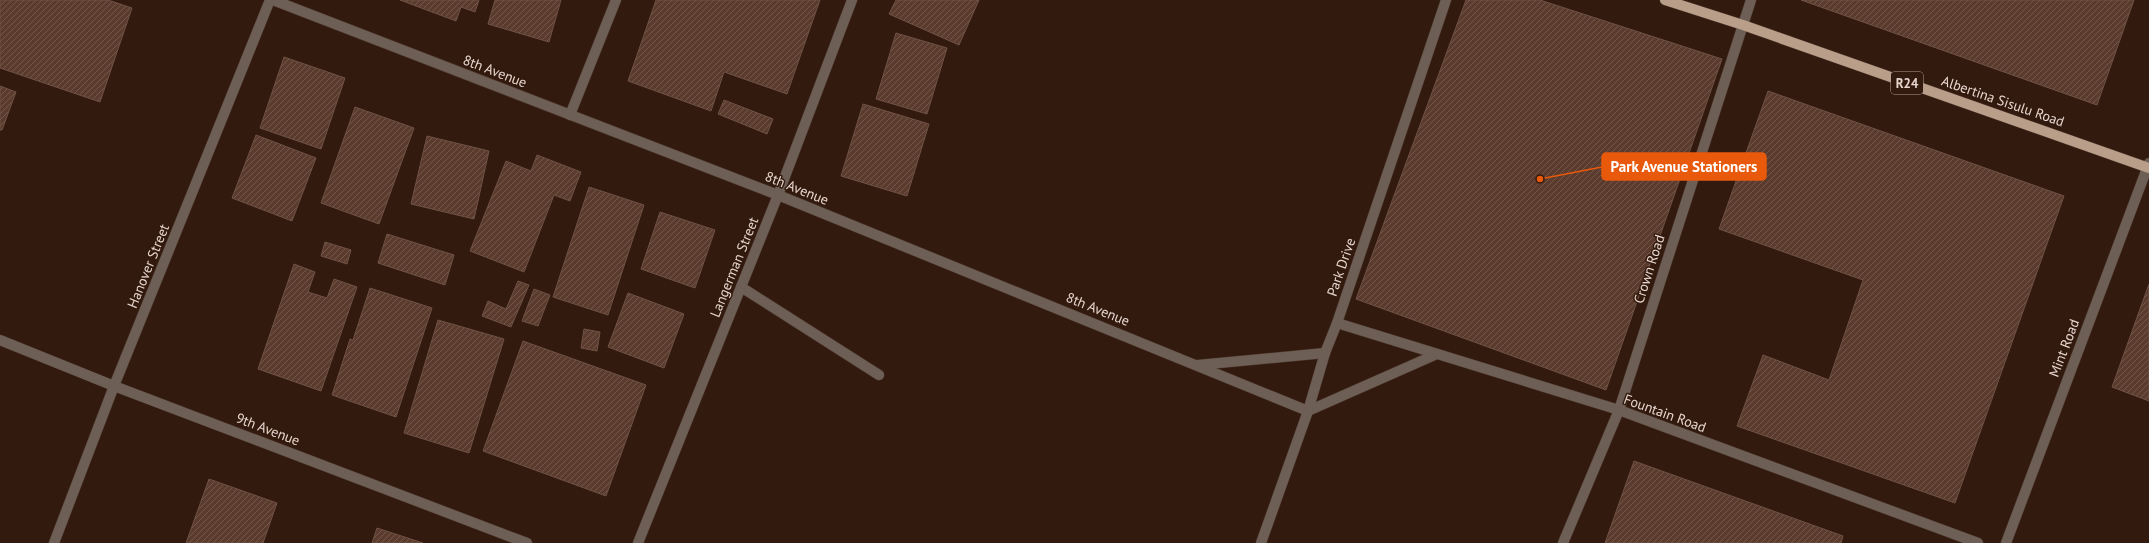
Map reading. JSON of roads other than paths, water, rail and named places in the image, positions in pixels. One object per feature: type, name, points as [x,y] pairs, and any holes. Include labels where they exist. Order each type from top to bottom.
[{"type":"main road","name":"Albertina Sisulu Road","points":[[1665,0],[1742,24],[2148,166]]},
{"type":"street","name":"8th Avenue","points":[[272,0],[778,195],[1308,411]]},
{"type":"street","name":"Hanover Street","points":[[54,543],[114,386],[272,0]]},
{"type":"street","points":[[570,115],[616,0]]},
{"type":"street","name":"Langerman Street","points":[[638,543],[778,195],[852,0]]},
{"type":"street","name":"Park Drive","points":[[1261,543],[1308,411],[1325,353],[1446,0]]},
{"type":"street","name":"Crown Road","points":[[1563,543],[1619,410],[1742,24],[1751,0]]},
{"type":"street","name":"Mint Road","points":[[2006,543],[2148,166]]},
{"type":"street","points":[[741,287],[878,375]]},
{"type":"street","name":"Fountain Road","points":[[1336,323],[1619,410],[1978,543]]},
{"type":"street","name":"9th Avenue","points":[[0,340],[114,386],[527,543]]},
{"type":"street","points":[[1198,365],[1325,353]]},
{"type":"street","points":[[1308,411],[1437,354]]},
{"type":"place","name":"Park Avenue Stationers","points":[[1540,179]]}]
